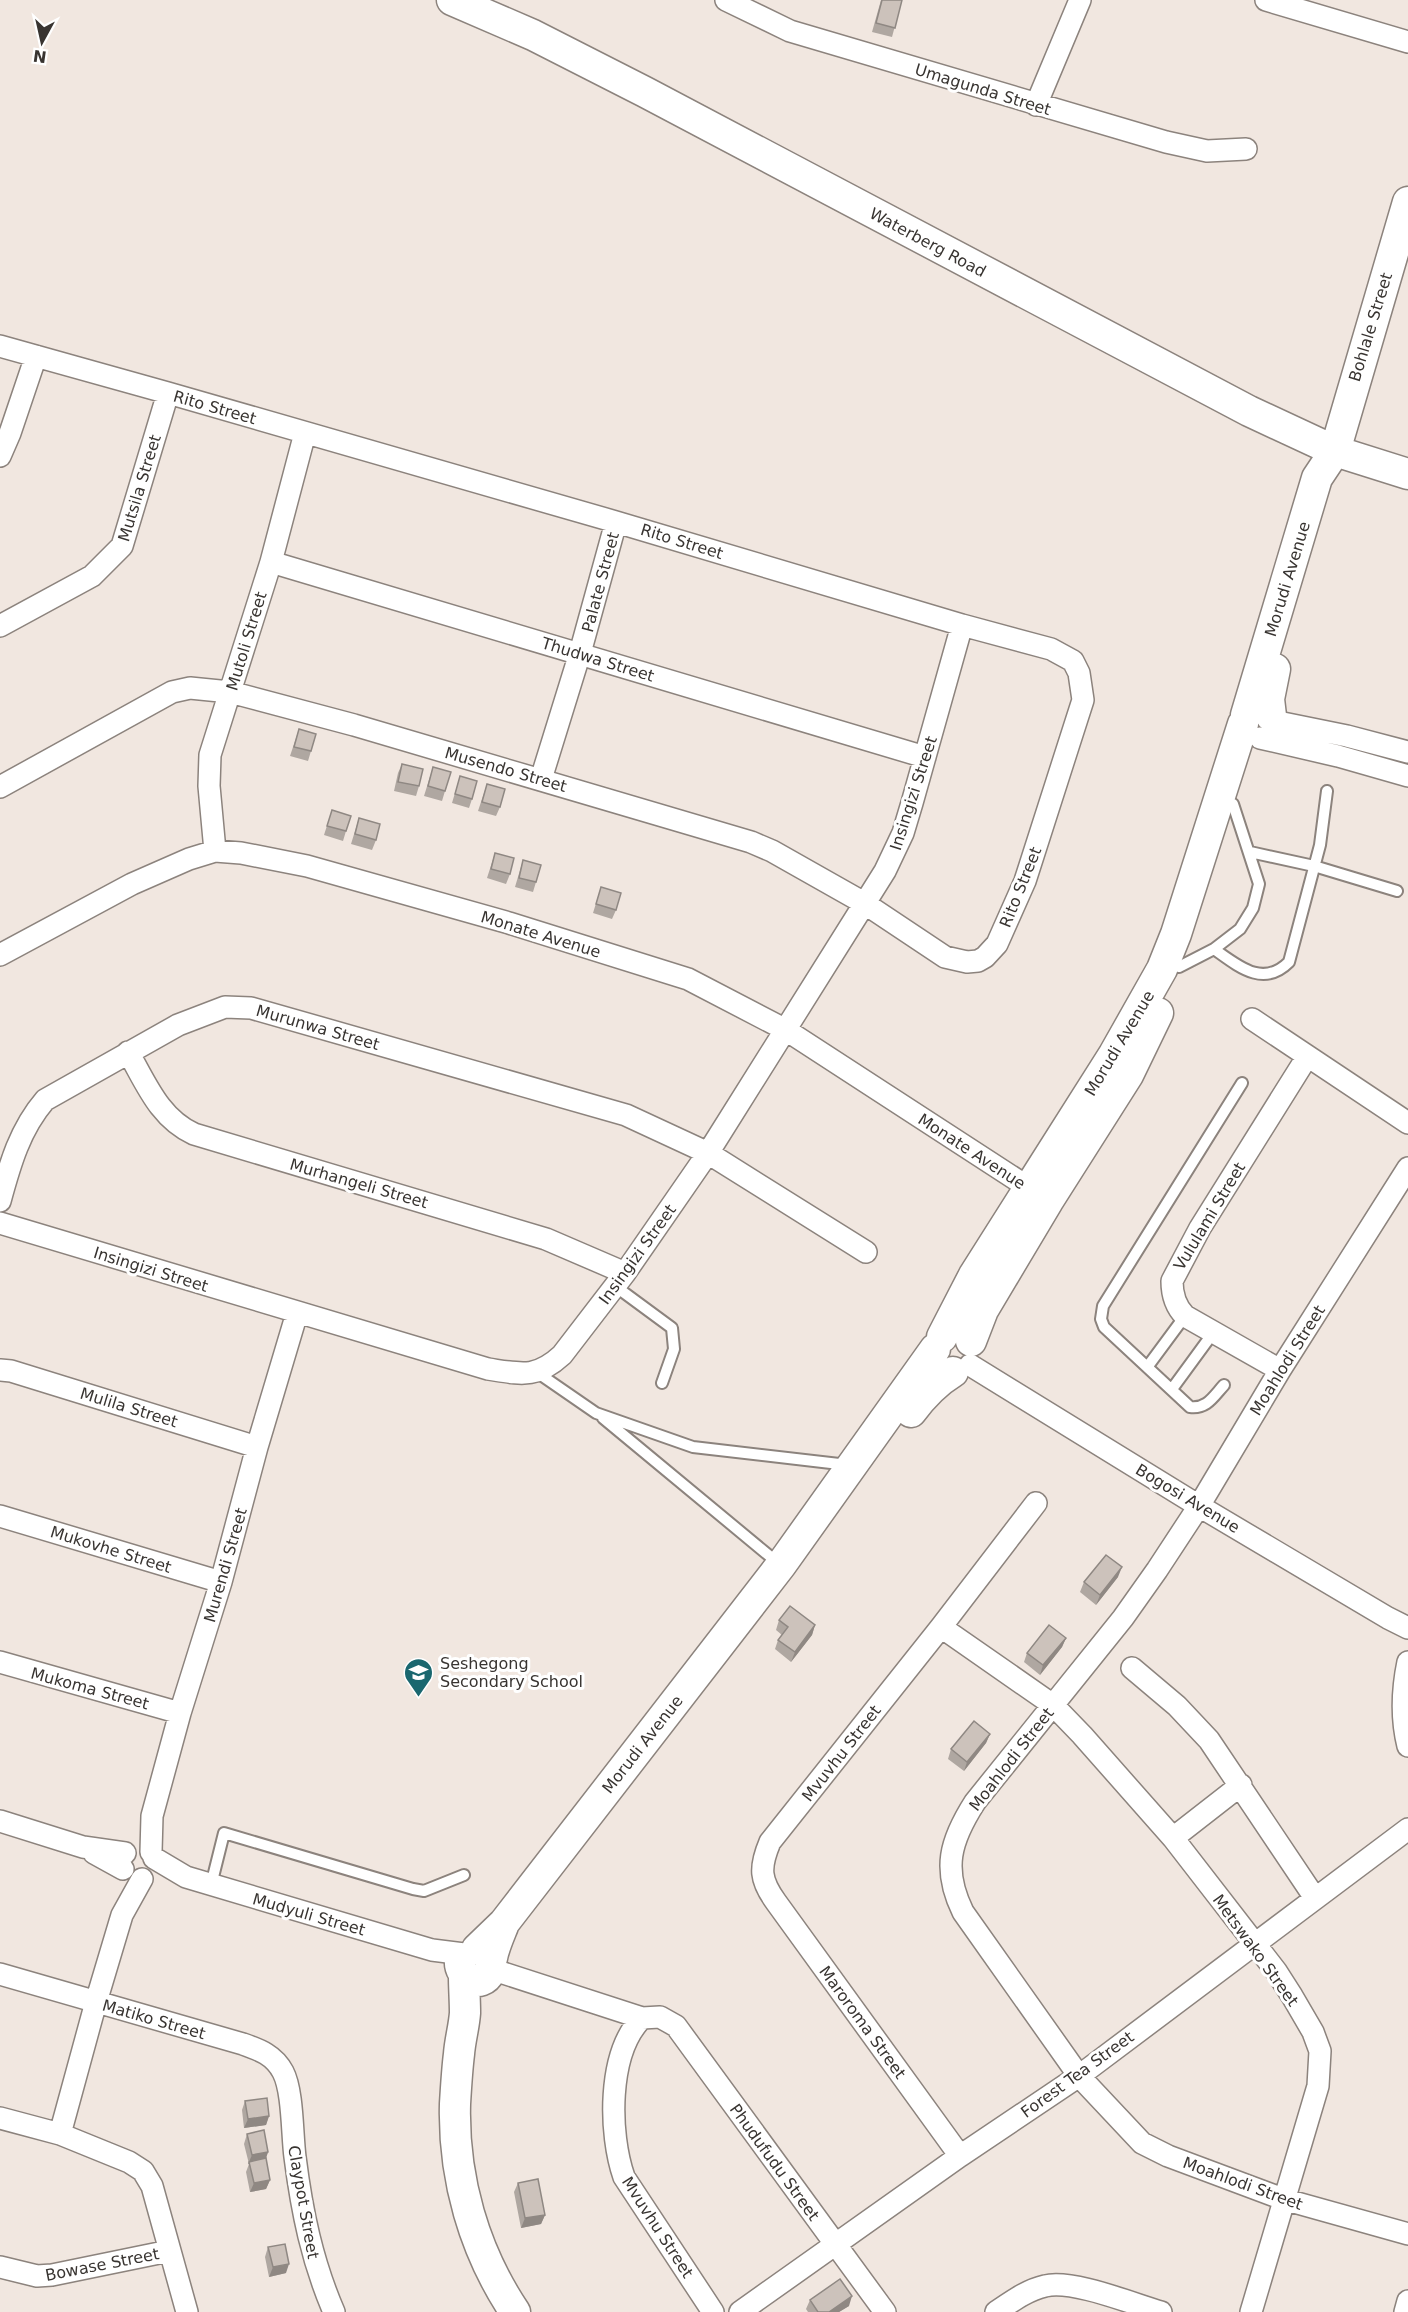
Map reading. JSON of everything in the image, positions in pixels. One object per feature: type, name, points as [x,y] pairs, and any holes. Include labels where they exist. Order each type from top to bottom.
[{"type":"street","name":"Waterberg Road","points":[[452,0],[563,51],[1213,392],[1335,451],[1408,474]]},
{"type":"street","name":"Umagunda Street","points":[[726,0],[790,31],[1036,105],[1190,149],[1207,151],[1246,149]]},
{"type":"street","points":[[1036,105],[1080,0]]},
{"type":"street","points":[[1266,0],[1408,42]]},
{"type":"street","name":"Bohlale Street","points":[[1327,481],[1408,202]]},
{"type":"street","name":"Rito Street","points":[[0,346],[616,522],[1063,654],[1072,661],[1079,673],[1083,700],[1033,859],[997,944]]},
{"type":"street","points":[[0,456],[36,356]]},
{"type":"street","name":"Mutsila Street","points":[[0,626],[92,576],[122,546],[168,393]]},
{"type":"street","name":"Mutoli Street","points":[[215,851],[209,786],[210,755],[271,562],[305,433]]},
{"type":"street","name":"Morudi Avenue","points":[[515,2312],[496,2280],[469,2219],[455,2131],[459,2054],[475,1965],[504,1923],[781,1565],[938,1343],[974,1275],[1128,1075],[1179,966],[1201,910],[1258,723],[1327,481]]},
{"type":"street","name":"Palate Street","points":[[541,779],[580,653],[616,522]]},
{"type":"street","name":"Thudwa Street","points":[[271,562],[925,757]]},
{"type":"street","name":"Insingizi Street","points":[[0,1223],[488,1369],[521,1374],[538,1373],[549,1367],[562,1355],[620,1279],[708,1154],[885,871],[903,833],[962,625]]},
{"type":"street","name":"Musendo Street","points":[[0,787],[172,692],[190,688],[230,692],[354,724],[751,842],[772,851],[864,903],[945,957],[978,962],[997,944]]},
{"type":"street","points":[[1258,723],[1347,736],[1408,752]]},
{"type":"street","points":[[1258,723],[1338,756],[1408,776]]},
{"type":"street","name":"Morudi Avenue","points":[[781,1565],[868,1469],[922,1396],[964,1359],[982,1310],[1038,1194],[1162,969],[1258,723]]},
{"type":"street","name":"Monate Avenue","points":[[0,955],[132,884],[189,859],[215,851],[263,857],[307,866],[509,923],[688,979],[719,993],[786,1030],[1038,1194]]},
{"type":"street","name":"Murunwa Street","points":[[0,1201],[21,1135],[45,1100],[178,1025],[225,1007],[251,1008],[626,1115],[708,1154],[866,1252]]},
{"type":"street","points":[[1252,1019],[1408,1123]]},
{"type":"street","name":"Murhangeli Street","points":[[128,1052],[162,1111],[177,1125],[194,1134],[546,1239],[620,1279]]},
{"type":"street","name":"Vululami Street","points":[[1185,1316],[1178,1309],[1172,1289],[1176,1270],[1307,1056]]},
{"type":"street","name":"Moahlodi Street","points":[[1408,1168],[1280,1370],[1199,1506],[1123,1618],[975,1802],[962,1823],[951,1856],[950,1875],[954,1893],[963,1912],[1079,2076],[1130,2132],[1147,2146],[1283,2199],[1408,2234]]},
{"type":"street","name":"Murendi Street","points":[[60,2134],[96,2002],[152,1816],[180,1713],[221,1582],[257,1447],[297,1313]]},
{"type":"street","points":[[1185,1316],[1280,1370]]},
{"type":"street","points":[[938,1343],[954,1333],[967,1337],[964,1359]]},
{"type":"street","name":"Bogosi Avenue","points":[[964,1359],[1199,1506],[1408,1628]]},
{"type":"street","name":"Mulila Street","points":[[0,1370],[11,1371],[257,1447]]},
{"type":"street","name":"Mvuvhu Street","points":[[766,1888],[762,1866],[770,1842],[941,1627],[1036,1503]]},
{"type":"street","name":"Mukovhe Street","points":[[0,1516],[221,1582]]},
{"type":"street","points":[[941,1627],[1053,1705]]},
{"type":"street","name":"Mukoma Street","points":[[0,1662],[180,1713]]},
{"type":"street","points":[[1408,1662],[1402,1708],[1408,1746]]},
{"type":"street","points":[[1132,1668],[1177,1706],[1209,1740],[1315,1898]]},
{"type":"street","name":"Metswako Street","points":[[1053,1705],[1173,1838],[1292,1996],[1313,2032],[1320,2051],[1318,2086],[1251,2312]]},
{"type":"street","points":[[1173,1838],[1241,1785]]},
{"type":"street","name":"Mudyuli Street","points":[[0,1821],[651,2018]]},
{"type":"street","name":"Forest Tea Street","points":[[741,2312],[960,2156],[1079,2076],[1408,1828]]},
{"type":"street","name":"Maroroma Street","points":[[766,1888],[960,2156]]},
{"type":"street","name":"Matiko Street","points":[[0,1974],[259,2050],[269,2054],[278,2064],[284,2073],[288,2088]]},
{"type":"street","name":"Mvuvhu Street","points":[[651,2018],[632,2028],[624,2046],[615,2090],[615,2144],[624,2177],[713,2312]]},
{"type":"street","name":"Phudufudu Street","points":[[651,2018],[676,2026],[885,2312]]},
{"type":"street","name":"Claypot Street","points":[[288,2088],[306,2230],[315,2264],[334,2312]]},
{"type":"street","points":[[0,2118],[60,2134],[129,2162],[142,2171],[152,2187],[187,2312]]},
{"type":"street","name":"Bowase Street","points":[[0,2267],[30,2275],[52,2275],[169,2251]]},
{"type":"street","points":[[996,2312],[1029,2291],[1045,2285],[1057,2284],[1083,2289],[1161,2312]]},
{"type":"street","points":[[1405,2312],[1408,2301]]},
{"type":"lane","points":[[1214,950],[1246,971],[1266,974],[1280,971],[1288,962],[1320,845],[1327,791]]},
{"type":"lane","points":[[1179,966],[1214,950],[1240,929],[1253,908],[1259,884],[1233,804]]},
{"type":"lane","points":[[1250,852],[1314,866],[1397,891]]},
{"type":"lane","points":[[1224,1384],[1206,1405],[1199,1408],[1190,1407],[1104,1327],[1101,1319],[1104,1306],[1242,1083]]},
{"type":"lane","points":[[620,1279],[672,1328],[674,1349],[662,1383]]},
{"type":"lane","points":[[1148,1366],[1185,1316]]},
{"type":"lane","points":[[1172,1389],[1213,1333]]},
{"type":"lane","points":[[538,1373],[596,1413],[781,1565]]},
{"type":"lane","points":[[596,1413],[693,1447],[852,1466]]},
{"type":"lane","points":[[211,1885],[224,1833],[424,1891],[464,1875]]},
{"type":"building","points":[[882,0],[902,0],[895,28],[876,23]]},
{"type":"building","points":[[299,729],[316,734],[311,751],[294,747]]},
{"type":"building","points":[[402,764],[423,769],[419,786],[398,782]]},
{"type":"building","points":[[433,767],[451,772],[445,791],[428,786]]},
{"type":"building","points":[[460,776],[477,781],[472,799],[455,794]]},
{"type":"building","points":[[487,784],[505,789],[500,807],[482,802]]},
{"type":"building","points":[[332,810],[351,816],[346,831],[327,826]]},
{"type":"building","points":[[359,818],[380,824],[376,840],[355,834]]},
{"type":"building","points":[[495,853],[514,858],[510,874],[491,869]]},
{"type":"building","points":[[523,860],[541,865],[536,882],[519,878]]},
{"type":"building","points":[[601,887],[621,893],[616,910],[596,904]]},
{"type":"building","points":[[1106,1555],[1122,1567],[1100,1595],[1084,1582]]},
{"type":"building","points":[[790,1606],[815,1625],[795,1652],[778,1640],[788,1627],[779,1620]]},
{"type":"building","points":[[1049,1625],[1066,1638],[1043,1665],[1027,1653]]},
{"type":"building","points":[[974,1721],[990,1734],[967,1762],[951,1749]]},
{"type":"building","points":[[267,2098],[269,2116],[248,2119],[245,2101]]},
{"type":"building","points":[[264,2130],[268,2152],[252,2155],[247,2134]]},
{"type":"building","points":[[266,2158],[270,2180],[254,2183],[249,2162]]},
{"type":"building","points":[[538,2179],[545,2215],[525,2218],[518,2183]]},
{"type":"building","points":[[285,2244],[289,2264],[273,2267],[268,2247]]},
{"type":"building","points":[[840,2279],[852,2296],[829,2312],[818,2312],[810,2300]]},
{"type":"place","name":"Seshegong Secondary School","points":[[419,1698]]}]
